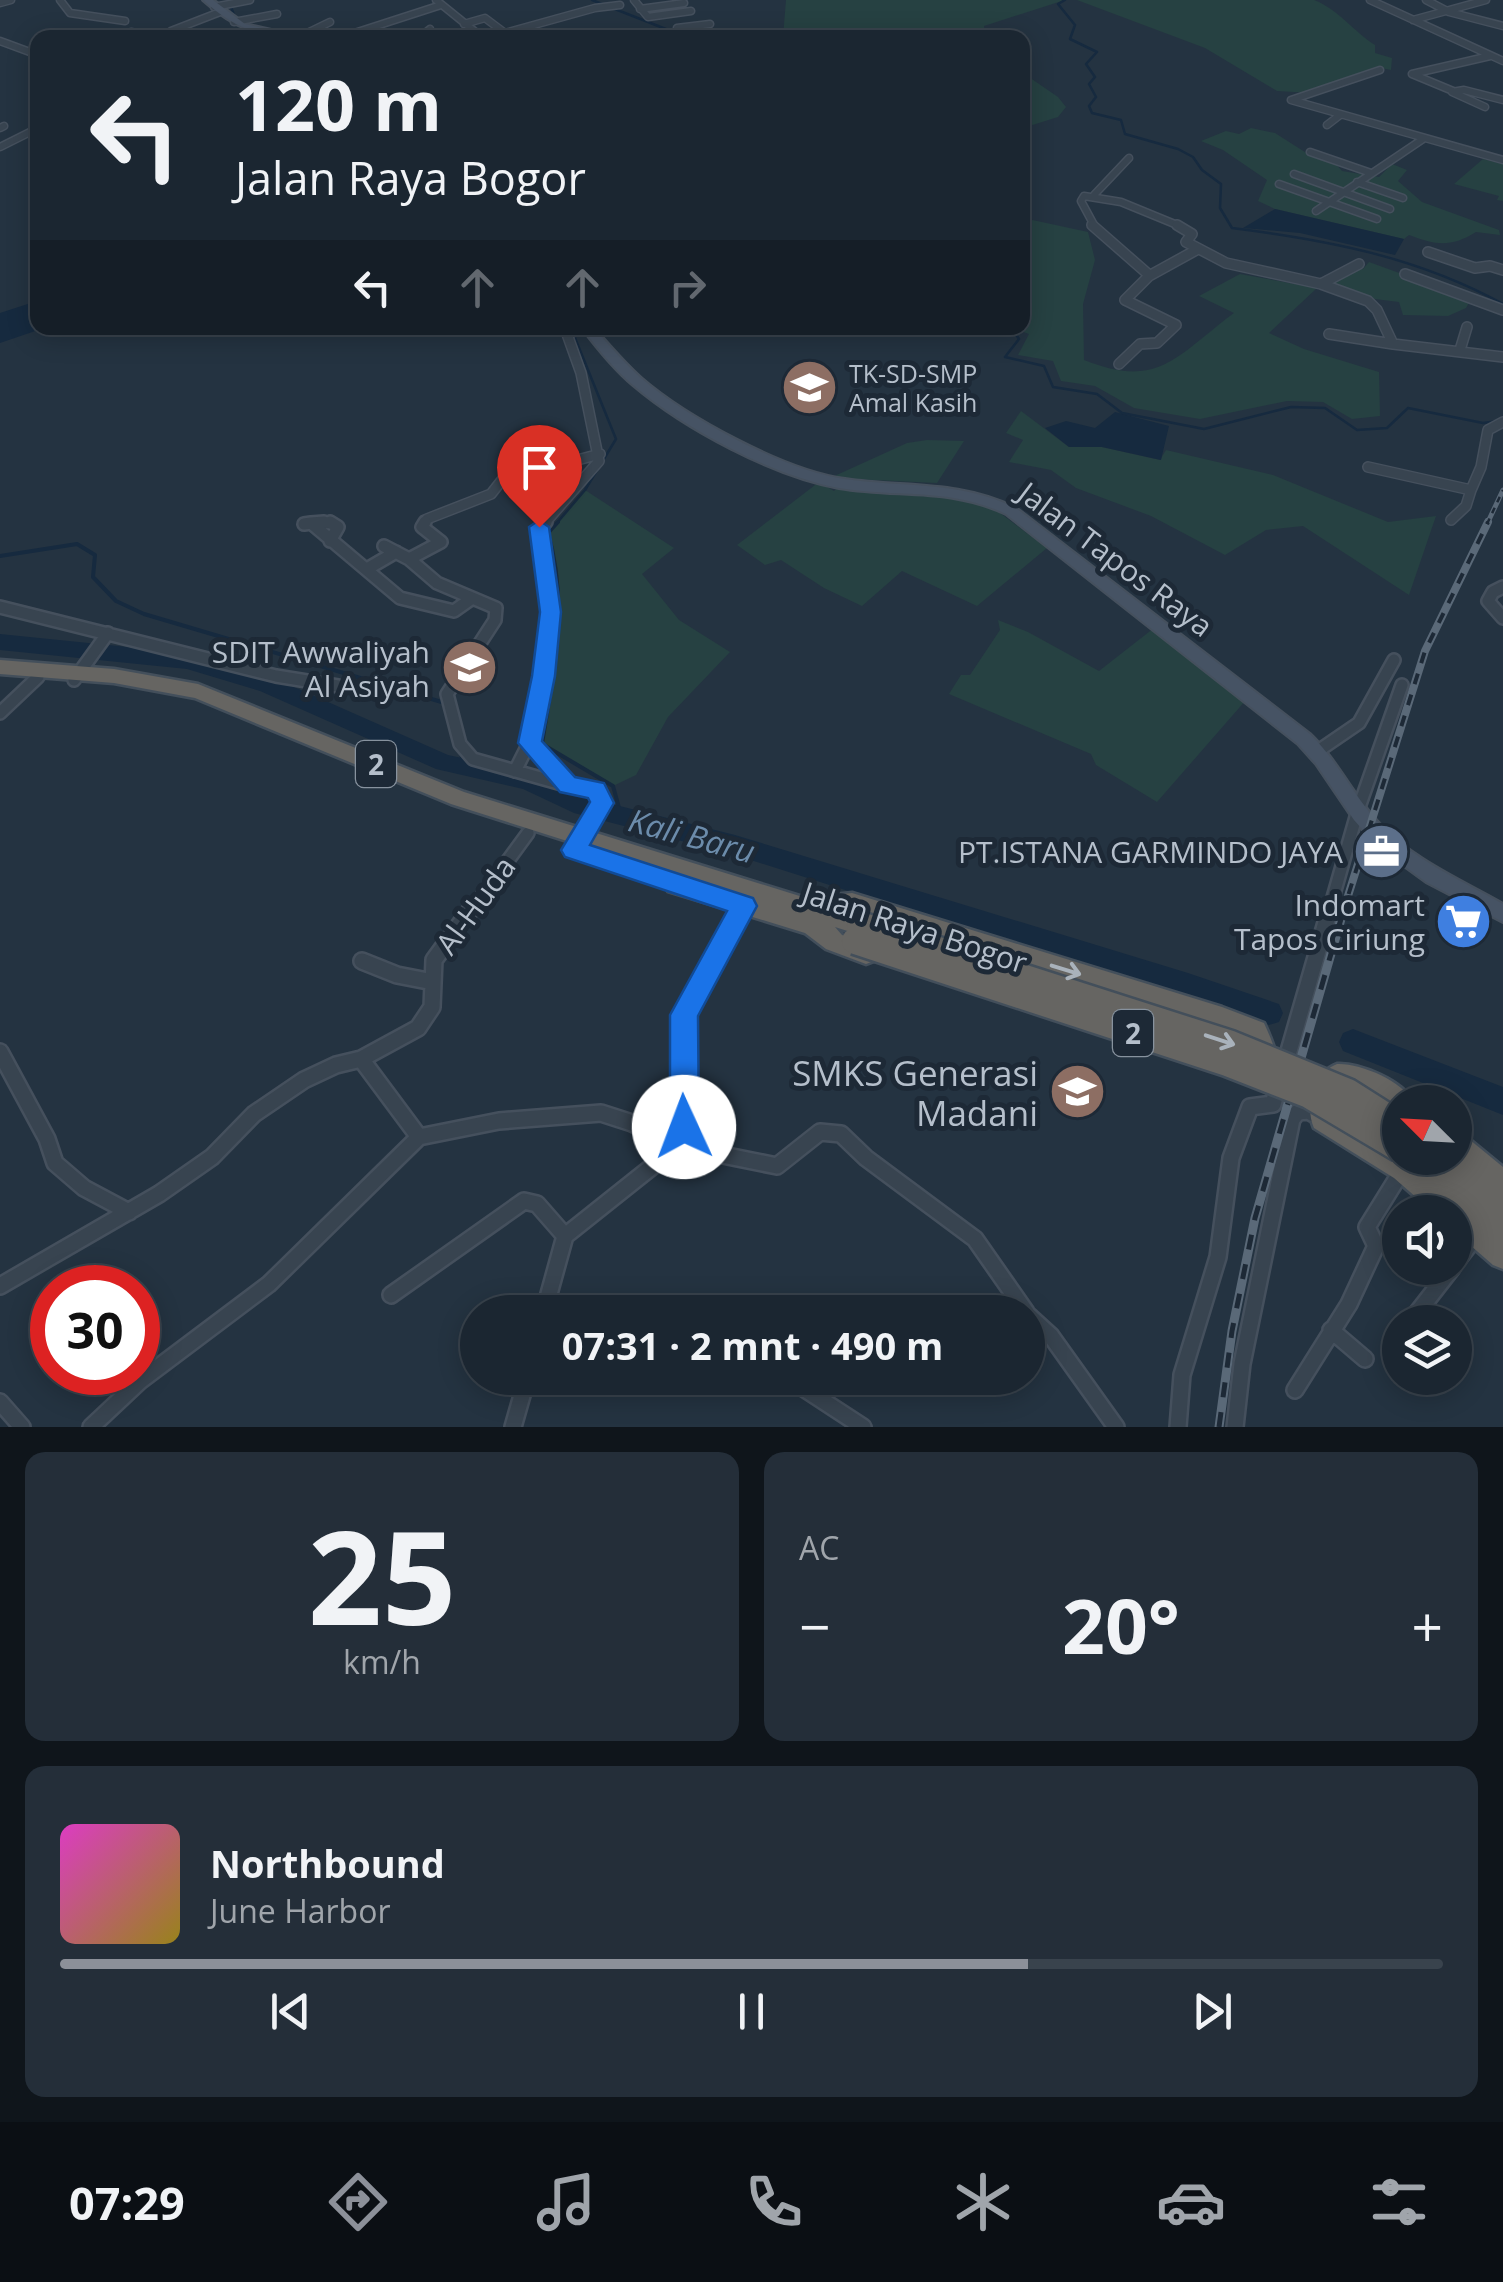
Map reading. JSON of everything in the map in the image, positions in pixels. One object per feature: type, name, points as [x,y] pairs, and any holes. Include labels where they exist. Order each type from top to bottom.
[{"type":"highway","name":"Jalan Raya Bogor","points":[[0,667],[79,672],[170,684],[198,692],[458,798],[581,837],[757,904],[857,933],[1276,1082],[1345,1113],[1382,1141]]},
{"type":"highway","name":"Jalan Raya Bogor","points":[[0,674],[38,678],[79,672],[189,699],[266,727],[406,790],[528,834],[581,837]]},
{"type":"highway","points":[[852,903],[1256,1031],[1265,1053],[1263,1068],[1257,1080],[1248,1084],[834,942],[809,917],[852,903]]},
{"type":"highway","name":"Jalan Raya Bogor","points":[[857,933],[1231,1044],[1348,1092],[1382,1114]]},
{"type":"highway","points":[[1382,1092],[1354,1076],[1340,1075],[1331,1080],[1325,1094],[1323,1119],[1382,1147]]},
{"type":"highway","points":[[1472,1158],[1503,1184]]},
{"type":"highway","points":[[1420,1175],[1437,1195]]},
{"type":"highway","name":"Jalan Raya Bogor","points":[[1424,1175],[1490,1236]]},
{"type":"highway","points":[[1464,1175],[1503,1207]]},
{"type":"highway","points":[[1490,1236],[1503,1256]]},
{"type":"main road","points":[[220,6],[238,21],[276,30]]},
{"type":"main road","name":"Jalan Tapos Raya","points":[[586,335],[660,399],[794,468],[836,482],[956,490],[1011,511],[1318,751],[1358,810],[1384,840],[1425,874],[1503,914]]},
{"type":"street","points":[[0,3],[11,0]]},
{"type":"street","points":[[60,0],[70,13],[125,21]]},
{"type":"street","points":[[175,30],[220,6],[250,0]]},
{"type":"street","points":[[634,0],[648,16],[690,12]]},
{"type":"street","points":[[1370,0],[1503,60]]},
{"type":"street","points":[[1410,0],[1438,12]]},
{"type":"street","points":[[1426,0],[1449,12],[1503,26]]},
{"type":"street","points":[[1413,20],[1438,12],[1462,11],[1486,0]]},
{"type":"street","points":[[640,9],[683,1],[696,19]]},
{"type":"street","points":[[361,30],[439,2],[475,30]]},
{"type":"street","points":[[522,30],[620,5]]},
{"type":"street","points":[[238,21],[277,14]]},
{"type":"street","points":[[464,24],[485,18],[501,30]]},
{"type":"street","points":[[314,30],[330,22]]},
{"type":"street","points":[[677,30],[710,24]]},
{"type":"street","points":[[0,41],[30,52]]},
{"type":"street","points":[[1484,107],[1412,74],[1492,55]]},
{"type":"street","points":[[1380,70],[1291,100],[1503,160]]},
{"type":"street","points":[[1453,92],[1503,100]]},
{"type":"street","points":[[1327,125],[1340,115]]},
{"type":"street","points":[[1366,133],[1377,126]]},
{"type":"street","points":[[0,146],[30,132]]},
{"type":"street","points":[[1310,152],[1377,172],[1423,139]]},
{"type":"street","points":[[1094,195],[1129,158]]},
{"type":"street","points":[[1305,168],[1276,185],[1377,220]]},
{"type":"street","points":[[1316,211],[1371,172]]},
{"type":"street","points":[[1294,174],[1390,209]]},
{"type":"street","points":[[1357,182],[1402,198]]},
{"type":"street","points":[[1148,274],[1091,223],[1082,201],[1084,196],[1094,195],[1186,229],[1192,234],[1186,242],[1241,268],[1321,284],[1371,303],[1393,344]]},
{"type":"street","points":[[1119,364],[1140,344],[1157,343],[1176,324],[1126,302],[1148,274],[1198,250]]},
{"type":"street","points":[[1428,252],[1475,268],[1490,266],[1503,270]]},
{"type":"street","points":[[1321,284],[1359,264]]},
{"type":"street","points":[[1404,274],[1503,310]]},
{"type":"street","points":[[1460,350],[1468,327]]},
{"type":"street","points":[[1329,334],[1351,340],[1503,357]]},
{"type":"street","points":[[514,771],[530,743],[544,676],[550,612],[537,532],[598,462],[600,454],[580,335]]},
{"type":"street","points":[[1451,520],[1466,506],[1484,468],[1482,450],[1488,430],[1503,422]]},
{"type":"street","points":[[409,559],[441,542],[422,527],[427,519],[491,494],[502,480],[600,454]]},
{"type":"street","points":[[1368,467],[1471,490]]},
{"type":"street","points":[[307,523],[395,594],[454,610],[471,599]]},
{"type":"street","points":[[367,569],[390,549],[409,559],[437,583],[494,606],[496,614],[449,688],[448,700],[463,752],[473,759],[514,771],[595,790],[602,803],[581,837]]},
{"type":"street","points":[[1503,588],[1493,592],[1488,600],[1503,618]]},
{"type":"street","points":[[0,606],[106,636],[276,676],[338,686]]},
{"type":"street","points":[[79,672],[106,636]]},
{"type":"street","points":[[1318,751],[1359,723],[1394,660]]},
{"type":"street","points":[[0,714],[38,678]]},
{"type":"street","points":[[1178,1427],[1182,1375],[1218,1257],[1231,1158],[1250,1107],[1273,1104],[1358,810],[1402,684]]},
{"type":"street","points":[[530,743],[568,786]]},
{"type":"street","name":"Al-Huda","points":[[0,1286],[129,1212],[212,1157],[248,1118],[304,1080],[336,1064],[360,1060],[424,1023],[435,998],[434,960],[528,834]]},
{"type":"street","points":[[549,1295],[565,1236],[678,1146],[684,1127],[684,1015],[757,904]]},
{"type":"street","points":[[362,962],[397,975],[433,982]]},
{"type":"street","points":[[0,1052],[19,1082],[55,1163],[84,1188],[129,1212]]},
{"type":"street","points":[[360,1060],[419,1137]]},
{"type":"street","points":[[1248,1084],[1276,1094]]},
{"type":"street","points":[[91,1427],[140,1381],[269,1284],[419,1137],[471,1125],[561,1119],[588,1112],[632,1123],[678,1146],[777,1166],[820,1132],[840,1134],[975,1239],[1013,1295]]},
{"type":"street","points":[[1235,1427],[1242,1364],[1292,1119],[1298,1112],[1323,1119]]},
{"type":"street","points":[[1295,1390],[1376,1246],[1367,1227],[1396,1175]]},
{"type":"street","points":[[391,1295],[524,1201],[537,1204],[565,1236]]},
{"type":"street","points":[[1423,1305],[1438,1285]]},
{"type":"street","points":[[1332,1330],[1366,1359]]},
{"type":"street","points":[[1045,1331],[1116,1427]]},
{"type":"street","points":[[514,1427],[522,1395]]},
{"type":"street","points":[[814,1395],[863,1427]]},
{"type":"street","points":[[0,1402],[22,1427]]},
{"type":"green space","points":[[786,0],[1065,0],[984,26],[984,30],[784,30]]},
{"type":"green space","points":[[1077,0],[1314,0],[1375,45],[1375,53],[1392,58],[1391,70],[1381,68],[1311,93],[1277,91],[1205,48]]},
{"type":"green space","points":[[1030,78],[1066,107],[1058,117],[1030,126]]},
{"type":"green space","points":[[1251,128],[1275,133],[1308,154],[1333,161],[1342,171],[1379,177],[1392,164],[1407,170],[1398,181],[1422,202],[1499,230],[1500,235],[1476,232],[1458,241],[1435,243],[1275,209],[1258,201],[1267,180],[1223,150],[1201,141],[1226,131],[1239,134]]},
{"type":"green space","points":[[1483,159],[1503,164],[1503,201],[1497,200],[1499,196],[1454,184]]},
{"type":"green space","points":[[1030,220],[1088,232],[1095,260],[1083,304],[1084,360],[1131,371],[1165,364],[1234,313],[1199,296],[1240,274],[1317,288],[1269,333],[1304,349],[1379,372],[1380,416],[1352,419],[1323,402],[1287,401],[1200,419],[1134,408],[1095,386],[1061,381],[1053,361],[1018,355],[1030,335]]},
{"type":"green space","points":[[1369,262],[1471,299],[1466,308],[1448,316],[1403,315],[1399,302],[1375,299],[1328,283],[1351,270],[1363,269]]},
{"type":"green space","points":[[1021,411],[1069,447],[1102,447],[1160,460],[1166,450],[1273,475],[1388,522],[1436,516],[1409,595],[1303,526],[1266,530],[1225,555],[1151,516],[1076,488],[1051,470],[1009,462],[1023,440],[1006,433]]},
{"type":"green space","points":[[964,441],[937,483],[830,478],[907,443]]},
{"type":"green space","points":[[819,482],[834,491],[838,487],[931,491],[992,507],[1047,548],[977,606],[902,571],[862,606],[824,588],[781,560],[765,565],[737,545]]},
{"type":"green space","points":[[585,490],[674,548],[642,574],[679,620],[730,652],[668,717],[636,775],[613,786],[542,744],[560,611],[555,558],[548,533]]},
{"type":"green space","points":[[998,620],[1099,671],[1154,628],[1246,700],[1157,802],[1096,765],[1091,754],[949,694],[961,675],[970,675],[1000,630]]},
{"type":"water","points":[[1275,209],[1404,239],[1395,255],[1300,233],[1243,228]]},
{"type":"water","points":[[30,303],[30,333],[0,343],[0,313]]},
{"type":"water","points":[[1115,412],[1169,426],[1161,460],[1102,447],[1069,447],[1045,428],[1066,421],[1095,428]]},
{"type":"building","name":"Indomart Tapos Ciriung","points":[[1450,907],[1481,917],[1479,935],[1447,925]]},
{"type":"waterway","points":[[228,0],[235,17]]},
{"type":"waterway","points":[[592,0],[668,30]]},
{"type":"waterway","points":[[1065,0],[1058,4],[1075,25],[1070,39],[1097,52],[1086,64],[1095,77],[1089,84],[1096,97],[1089,106],[1092,113],[1121,120],[1125,134],[1193,157],[1202,170],[1221,184],[1220,208],[1232,228],[1303,238],[1405,262],[1503,304]]},
{"type":"waterway","points":[[261,28],[273,30]]},
{"type":"waterway","points":[[556,524],[585,490],[616,439],[574,335]]},
{"type":"waterway","points":[[1016,335],[1019,339],[1005,357],[1044,366],[1053,387],[1097,394],[1122,413],[1204,429],[1291,407],[1325,408],[1357,430],[1387,428],[1408,408],[1483,423],[1498,421]]},
{"type":"waterway","points":[[558,522],[548,533],[558,612],[542,744],[613,786],[621,815]]},
{"type":"waterway","points":[[0,556],[77,544],[95,555],[93,577],[116,601],[144,614],[445,703]]},
{"type":"waterway","name":"Kali Baru","points":[[0,642],[187,661],[268,685],[444,763],[528,781],[574,804],[735,845],[1269,1013]]},
{"type":"waterway","points":[[460,750],[464,765]]},
{"type":"waterway","name":"Kali Baru","points":[[1353,1042],[1503,1101]]},
{"type":"railway","points":[[1487,524],[1503,490]]},
{"type":"railway","points":[[1342,915],[1425,651],[1488,522]]},
{"type":"railway","points":[[1219,1427],[1232,1331],[1255,1218],[1343,912]]},
{"type":"place","name":"TK-SD-SMP Amal Kasih","points":[[810,387]]},
{"type":"place","name":"SDIT Awwaliyah Al Asiyah","points":[[469,668]]},
{"type":"place","name":"PT.ISTANA GARMINDO JAYA","points":[[1382,851]]},
{"type":"place","name":"Indomart Tapos Ciriung","points":[[1464,921]]},
{"type":"place","name":"SMKS Generasi Madani","points":[[1077,1092]]},
{"type":"route","points":[[539,527],[550,612],[544,676],[530,743],[568,786],[595,790],[602,803],[574,850],[744,906],[684,1015],[684,1127]]}]
